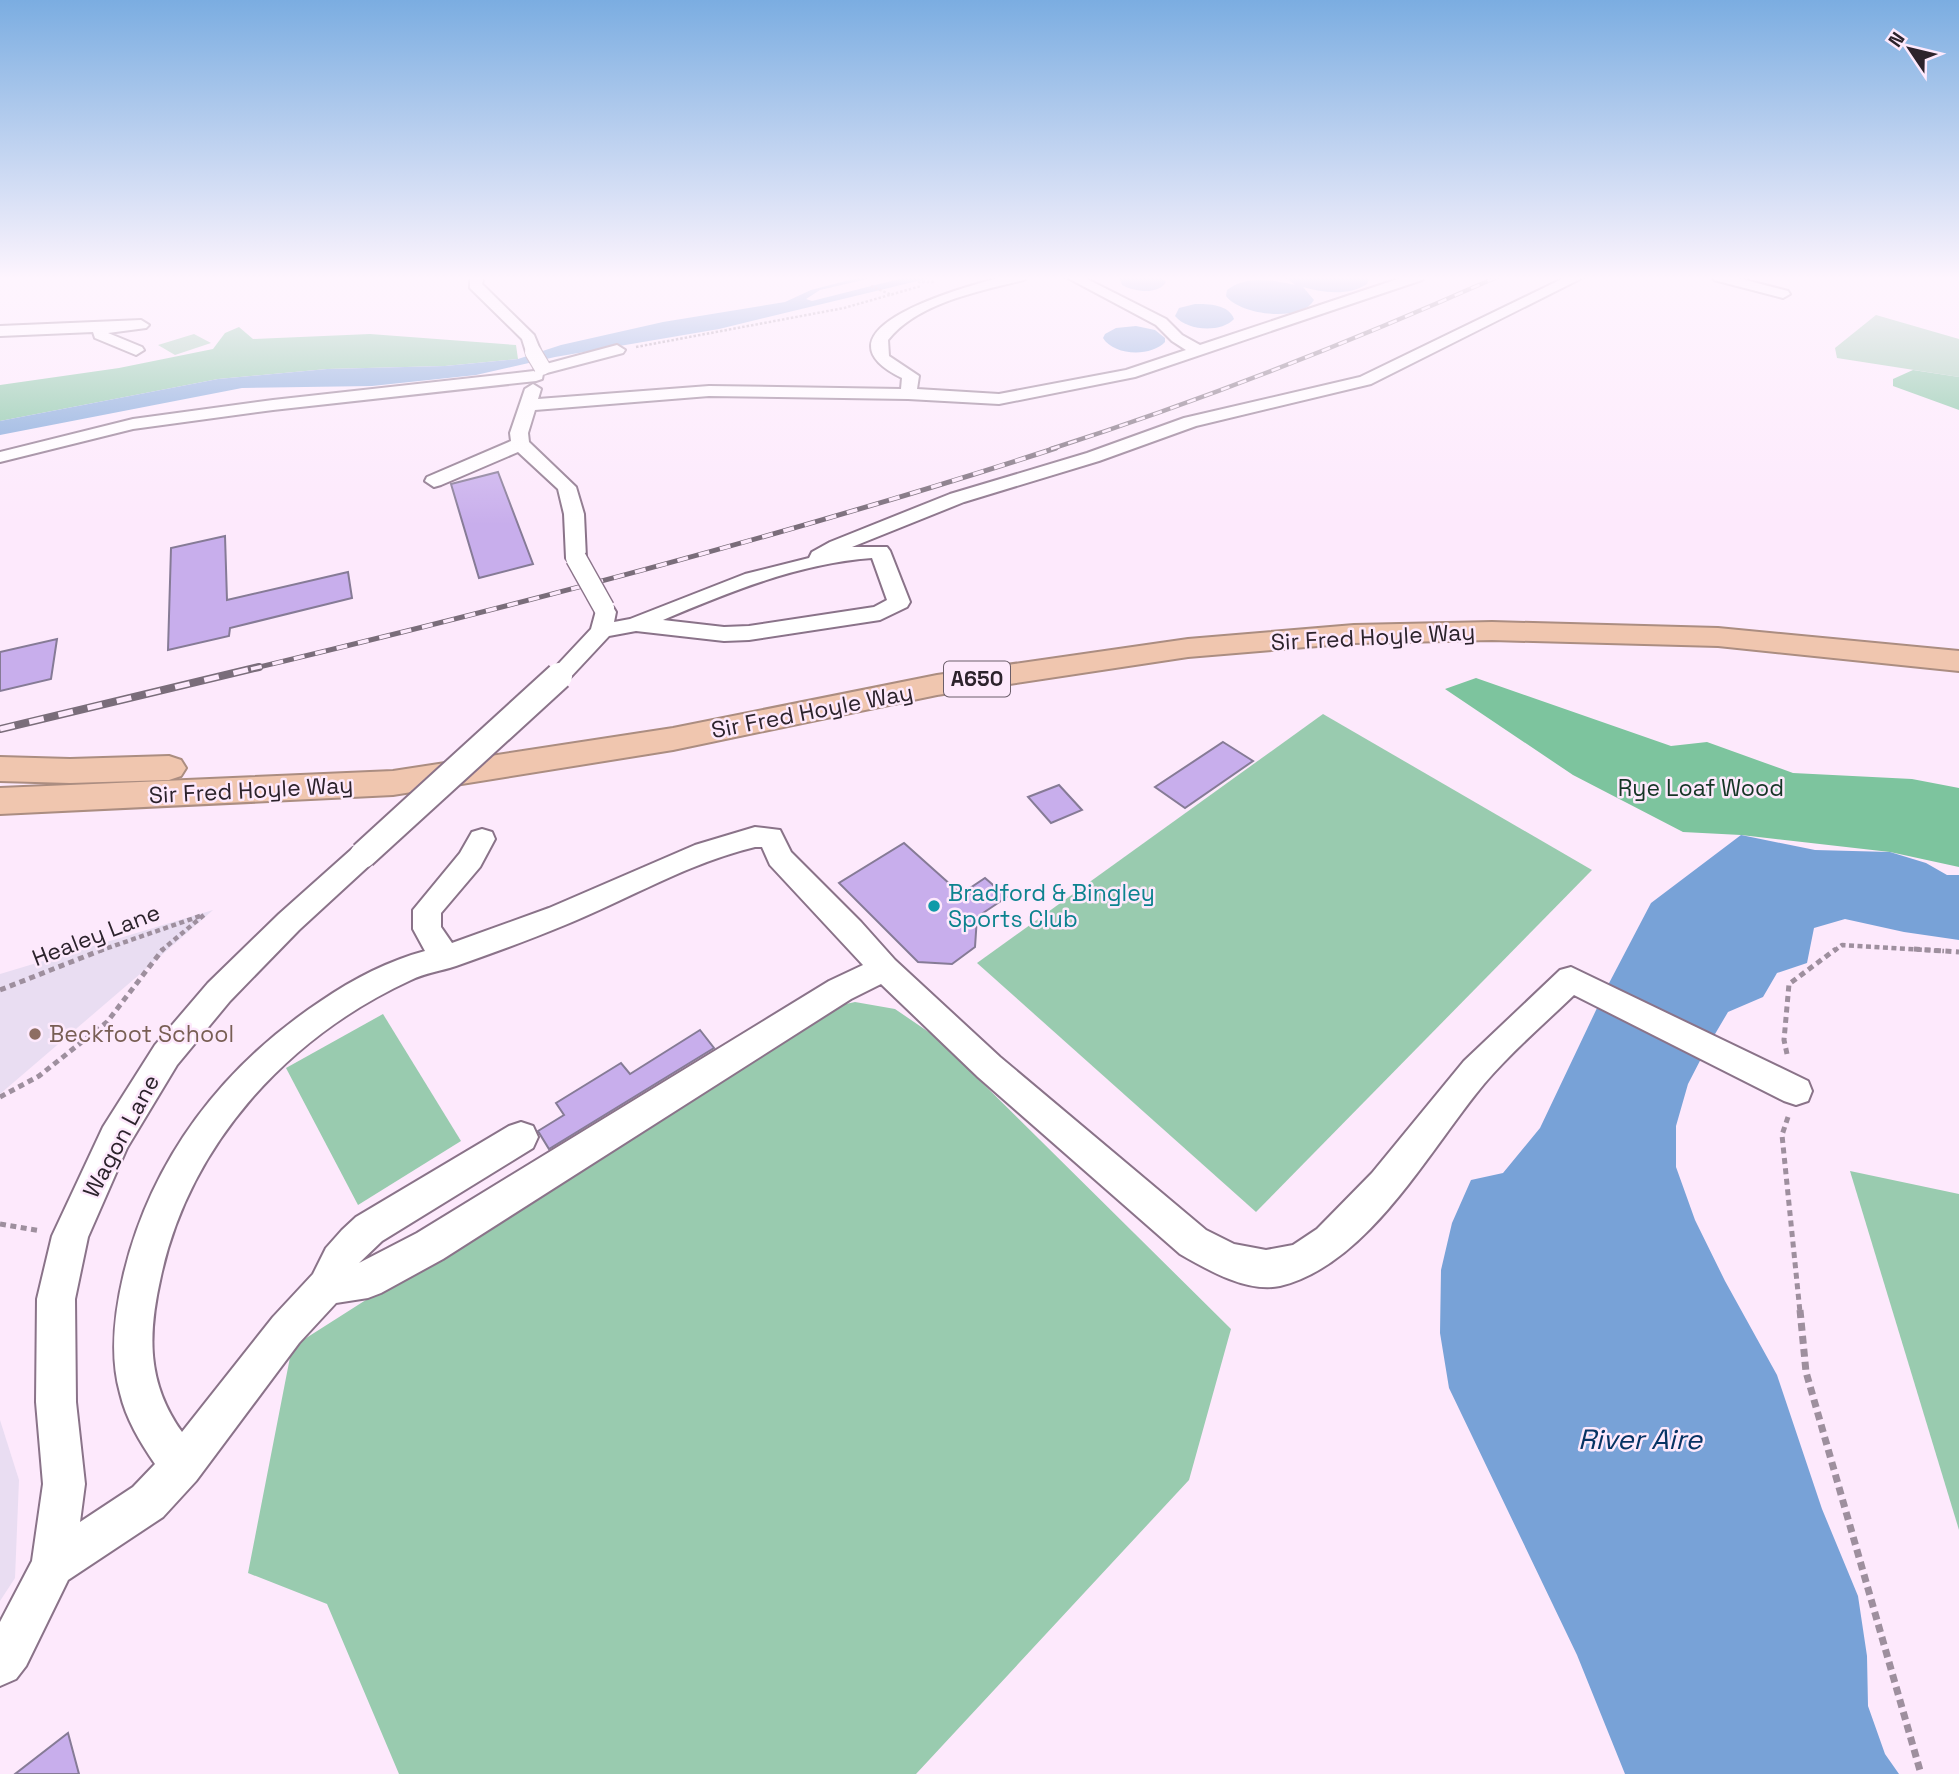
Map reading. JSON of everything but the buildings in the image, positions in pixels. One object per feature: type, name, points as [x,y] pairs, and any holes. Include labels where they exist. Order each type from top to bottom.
[{"type":"highway","name":"Sir Fred Hoyle Way","points":[[0,769],[70,771],[392,763],[652,720],[948,662],[1166,630],[1337,616],[1472,611],[1682,613],[1848,623],[1959,636]]},
{"type":"highway","name":"Sir Fred Hoyle Way","points":[[0,801],[393,783],[673,738],[937,685],[1188,648],[1354,634],[1492,631],[1718,638],[1959,660]]},
{"type":"street","points":[[536,360],[538,366],[519,433],[520,444],[567,487],[574,514],[576,558],[604,608],[602,631],[636,624],[719,589],[853,553],[880,551],[899,602],[880,612],[749,633],[724,634],[636,624]]},
{"type":"street","points":[[0,457],[134,424],[569,360]]},
{"type":"street","points":[[885,360],[911,376],[908,394]]},
{"type":"street","points":[[529,405],[709,391],[908,394],[999,399],[1129,374],[1167,360]]},
{"type":"street","points":[[821,561],[819,556],[837,546],[957,498],[1093,457],[1190,422],[1365,381],[1408,360]]},
{"type":"street","points":[[434,481],[520,444]]},
{"type":"street","name":"Wagon Lane","points":[[0,1663],[10,1650],[53,1565],[64,1484],[56,1402],[56,1298],[70,1236],[115,1138],[166,1055],[219,992],[289,922],[559,676],[602,631]]},
{"type":"street","points":[[181,1466],[145,1408],[136,1374],[133,1326],[143,1262],[160,1208],[192,1147],[236,1091],[288,1042],[340,1004],[397,972],[547,920],[742,839],[771,836],[780,858],[851,930],[884,969],[989,1067],[1193,1242],[1231,1264],[1279,1268],[1318,1252],[1385,1186],[1474,1072],[1571,979],[1796,1091]]},
{"type":"street","points":[[445,957],[427,929],[427,909],[470,860],[482,839]]},
{"type":"street","points":[[327,1286],[368,1280],[430,1246],[840,990],[884,969]]},
{"type":"street","points":[[53,1565],[148,1502],[181,1466],[286,1330],[327,1286],[334,1265],[348,1247],[369,1229],[521,1137]]},
{"type":"path","name":"Healey Lane","points":[[0,990],[148,932],[205,914],[156,955],[107,1022],[39,1076],[0,1097]]},
{"type":"path","points":[[1921,1774],[1807,1372],[1782,1135],[1796,1091],[1784,1040],[1789,984],[1842,945],[1959,951]]},
{"type":"path","points":[[0,1224],[70,1236]]},
{"type":"shaded area","name":"Beckfoot School","points":[[213,910],[140,974],[0,1094],[0,974]]},
{"type":"shaded area","points":[[0,1420],[19,1480],[15,1578],[0,1601]]},
{"type":"green space","points":[[160,360],[510,360],[445,366],[327,369],[218,379],[0,421],[0,385]]},
{"type":"green space","points":[[1848,360],[1959,360],[1959,377]]},
{"type":"green space","points":[[1913,370],[1959,377],[1959,410],[1893,386],[1893,379]]},
{"type":"green space","name":"Rye Loaf Wood","points":[[1476,678],[1671,746],[1707,742],[1793,773],[1912,779],[1959,788],[1959,867],[1890,852],[1741,835],[1683,832],[1573,775],[1445,689]]},
{"type":"green space","points":[[1323,714],[1592,870],[1256,1212],[977,963]]},
{"type":"green space","points":[[855,1002],[895,1009],[936,1037],[1231,1329],[1189,1480],[916,1774],[399,1774],[327,1604],[248,1573],[292,1347],[823,1009]]},
{"type":"green space","points":[[383,1014],[461,1141],[358,1205],[286,1068]]},
{"type":"green space","points":[[1850,1171],[1959,1194],[1959,1530]]},
{"type":"water","points":[[543,360],[476,375],[372,386],[242,388],[0,435],[0,421],[218,379],[327,369]]},
{"type":"water","name":"River Aire","points":[[1741,835],[1815,850],[1890,852],[1926,863],[1947,875],[1959,875],[1959,940],[1845,919],[1814,928],[1807,963],[1777,973],[1763,997],[1728,1012],[1688,1084],[1676,1126],[1676,1167],[1695,1220],[1777,1375],[1822,1509],[1858,1596],[1867,1656],[1868,1706],[1885,1754],[1899,1774],[1625,1774],[1577,1655],[1449,1388],[1440,1333],[1441,1270],[1452,1223],[1471,1180],[1503,1173],[1540,1128],[1607,987],[1651,903]]},
{"type":"railway","points":[[1051,449],[1164,411],[1299,360]]},
{"type":"railway","points":[[251,669],[757,539],[1056,448]]},
{"type":"railway","points":[[0,729],[259,667]]},
{"type":"place","name":"Bradford & Bingley Sports Club","points":[[934,906]]},
{"type":"place","name":"Beckfoot School","points":[[35,1034]]}]
